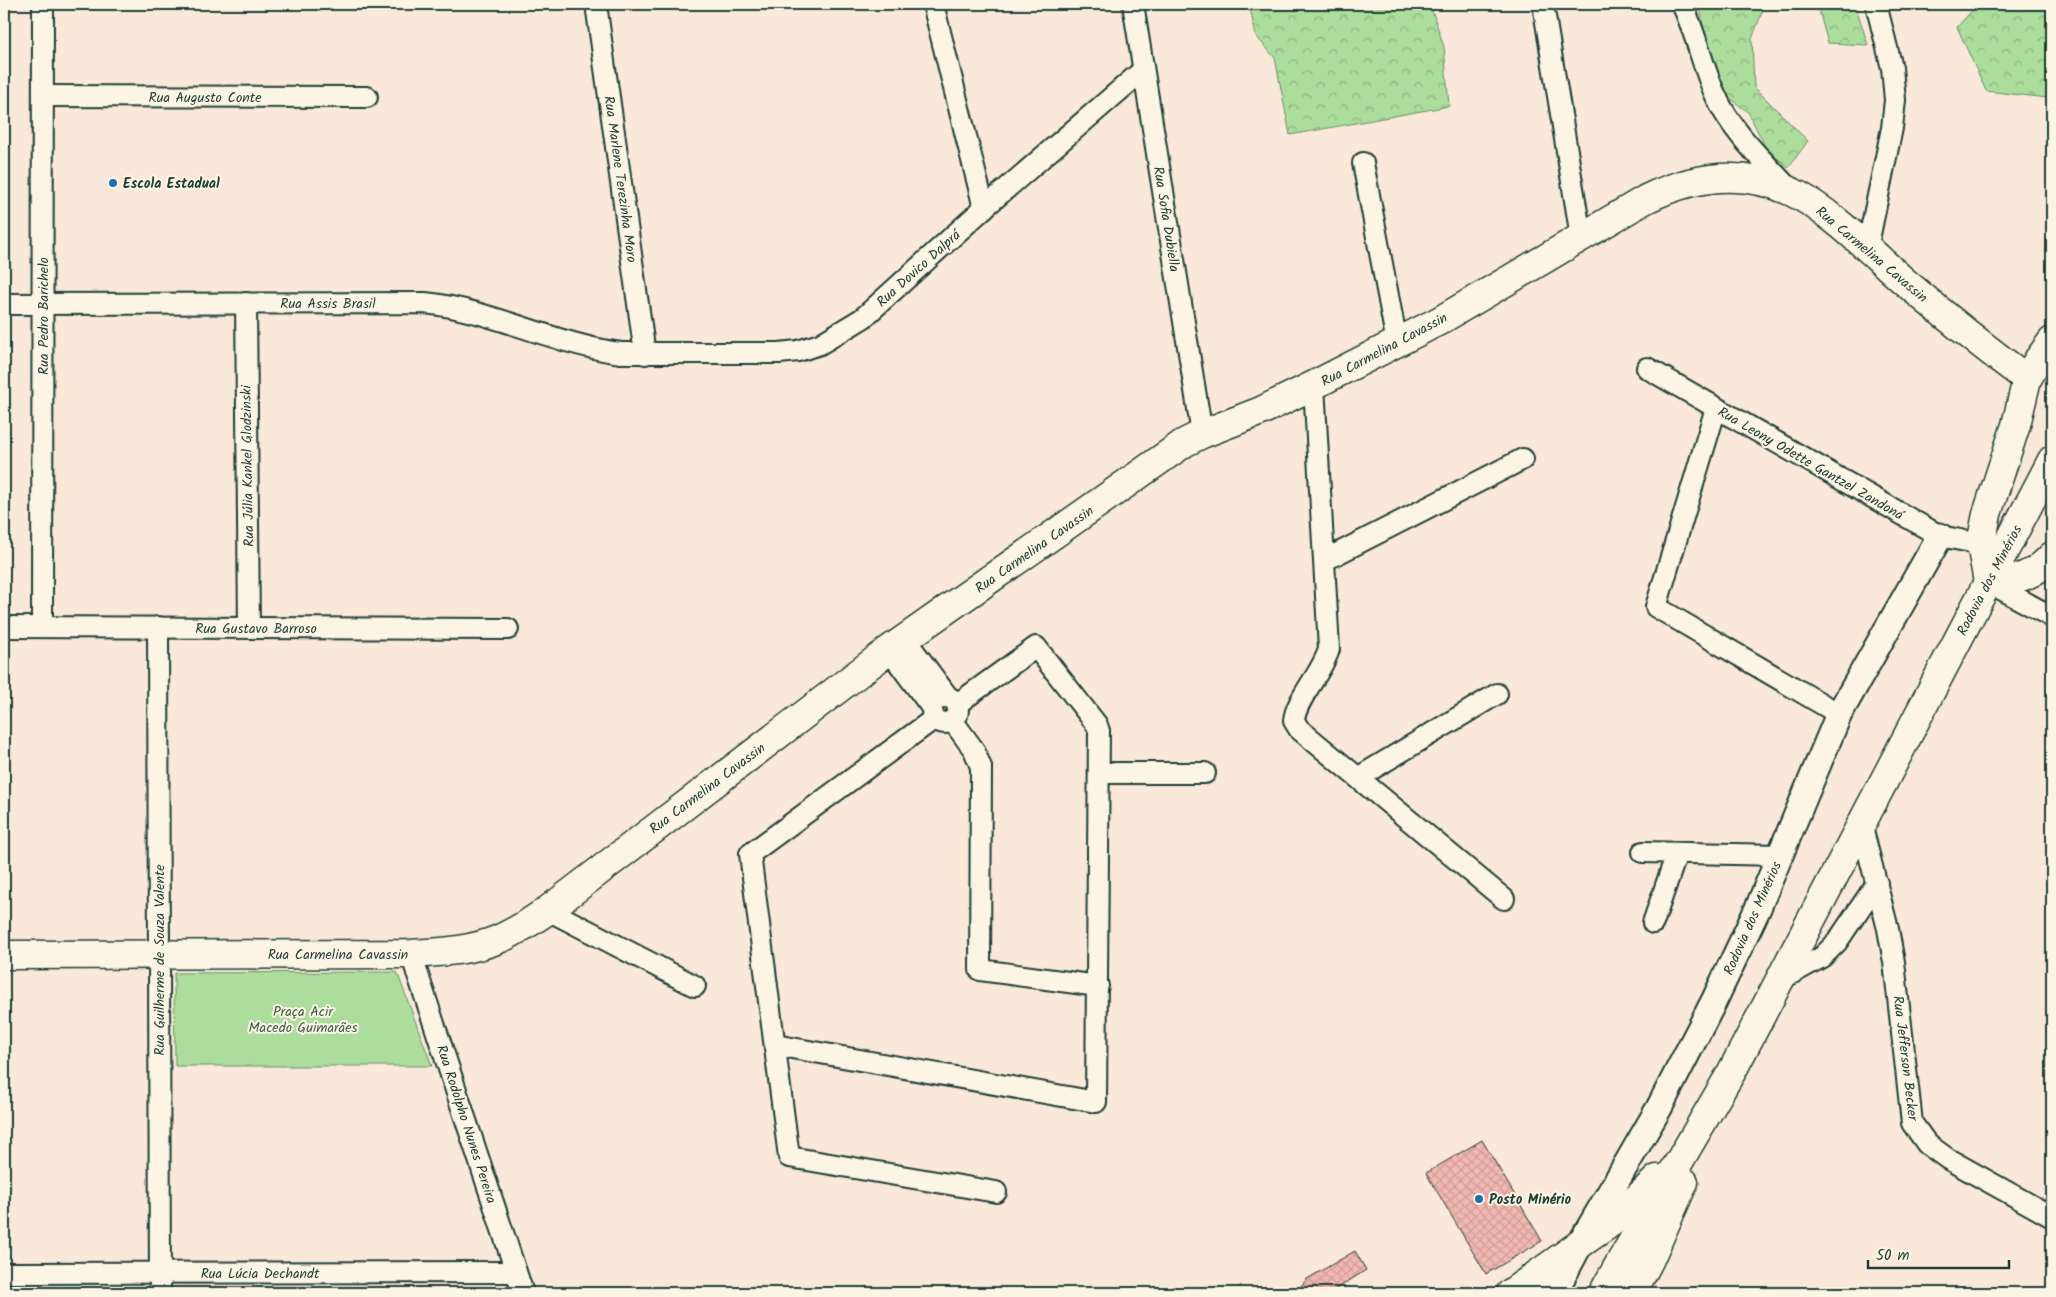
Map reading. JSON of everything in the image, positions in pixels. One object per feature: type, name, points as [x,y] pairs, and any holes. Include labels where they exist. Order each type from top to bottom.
[{"type":"main road","name":"Rua Carmelina Cavassin","points":[[4,955],[412,954],[471,948],[499,939],[548,910],[897,644],[1172,452],[1202,434],[1254,414],[1396,343],[1470,303],[1646,199],[1666,189],[1688,182],[1712,178],[1738,178],[1767,183],[1792,192],[1830,218],[1953,323],[2027,379]]},
{"type":"main road","points":[[2052,341],[2027,379],[2011,441],[1988,508],[1981,544],[1988,582],[2026,577],[2041,568],[2052,556]]},
{"type":"main road","name":"Rodovia dos Minérios","points":[[1632,1293],[1656,1247],[1732,1073],[2052,460]]},
{"type":"main road","name":"Rodovia dos Minérios","points":[[1603,1293],[1732,1073]]},
{"type":"main road","points":[[1510,1293],[1612,1222],[1632,1205],[1694,1136]]},
{"type":"main road","points":[[1580,1244],[1595,1250],[1618,1266],[1629,1282],[1632,1293]]},
{"type":"street","name":"Rua Pedro Barichelo","points":[[42,627],[43,4]]},
{"type":"street","name":"Rua Marlene Terezinha Moro","points":[[596,4],[645,354]]},
{"type":"street","points":[[933,4],[984,208]]},
{"type":"street","name":"Rua Sofia Dubiella","points":[[1132,4],[1202,434]]},
{"type":"street","points":[[1543,4],[1581,237]]},
{"type":"street","points":[[1682,4],[1698,40],[1715,96],[1733,125],[1792,192]]},
{"type":"street","points":[[1867,249],[1892,128],[1895,100],[1890,59],[1876,4]]},
{"type":"street","name":"Rua Dovico Dalprá","points":[[645,354],[779,353],[798,351],[820,344],[863,318],[984,208],[1143,70]]},
{"type":"street","name":"Rua Augusto Conte","points":[[43,96],[367,97]]},
{"type":"street","points":[[1363,163],[1396,343]]},
{"type":"street","name":"Rua Júlia Kankel Glodzinski","points":[[246,303],[249,628]]},
{"type":"street","name":"Rua Assis Brasil","points":[[4,304],[424,303],[452,306],[476,312],[597,350],[645,354]]},
{"type":"street","name":"Rua Leony Odette Gantzel Zandoná","points":[[1647,368],[1940,536],[1981,544]]},
{"type":"street","points":[[1314,385],[1329,649],[1322,666],[1296,711],[1294,721],[1299,729],[1504,898]]},
{"type":"street","points":[[1716,408],[1656,607],[1839,714]]},
{"type":"street","points":[[1325,560],[1522,459]]},
{"type":"street","name":"Rodovia dos Minérios","points":[[1554,1293],[1580,1244],[1659,1108],[1738,952],[1839,714],[1940,536]]},
{"type":"street","points":[[1988,582],[2052,617]]},
{"type":"street","name":"Rua Gustavo Barroso","points":[[4,627],[508,629]]},
{"type":"street","name":"Rua Guilherme de Souza Valente","points":[[158,628],[160,1293]]},
{"type":"street","points":[[897,644],[974,750],[981,767],[980,970],[1098,986]]},
{"type":"street","points":[[775,1045],[1096,1102],[1100,736],[1097,725],[1036,647],[945,709],[750,854],[789,1157],[996,1192]]},
{"type":"street","points":[[1359,777],[1497,694]]},
{"type":"street","points":[[1100,773],[1205,773]]},
{"type":"street","name":"Rua Jefferson Becker","points":[[1862,827],[1877,883],[1894,962],[1912,1124],[1927,1144],[1948,1159],[2052,1217]]},
{"type":"street","points":[[1642,852],[1780,855]]},
{"type":"street","points":[[1653,924],[1677,853]]},
{"type":"street","points":[[1780,980],[1822,957],[1837,942],[1877,883]]},
{"type":"street","points":[[548,910],[695,986]]},
{"type":"street","name":"Rua Rodolpho Nunes Pereira","points":[[412,954],[523,1293]]},
{"type":"street","name":"Rua Lúcia Dechandt","points":[[4,1273],[516,1272]]},
{"type":"green space","points":[[1249,4],[1430,4],[1444,47],[1449,106],[1290,135],[1275,58],[1256,36]]},
{"type":"green space","points":[[1700,4],[1765,4],[1752,39],[1754,87],[1808,141],[1788,168],[1766,148],[1748,112],[1722,92],[1707,57]]},
{"type":"green space","points":[[1817,4],[1855,4],[1868,45],[1828,43]]},
{"type":"green space","points":[[1978,4],[2052,4],[2052,97],[1986,91],[1957,27]]},
{"type":"green space","name":"Praça Acir Macedo Guimarães","points":[[397,972],[432,1066],[175,1066],[174,973]]},
{"type":"building","name":"Posto Minério","points":[[1482,1140],[1542,1241],[1486,1274],[1426,1173]]},
{"type":"building","points":[[1355,1251],[1366,1270],[1330,1293],[1295,1293],[1307,1279]]},
{"type":"place","name":"Escola Estadual","points":[[113,183]]},
{"type":"place","name":"Posto Minério","points":[[1479,1199]]}]
